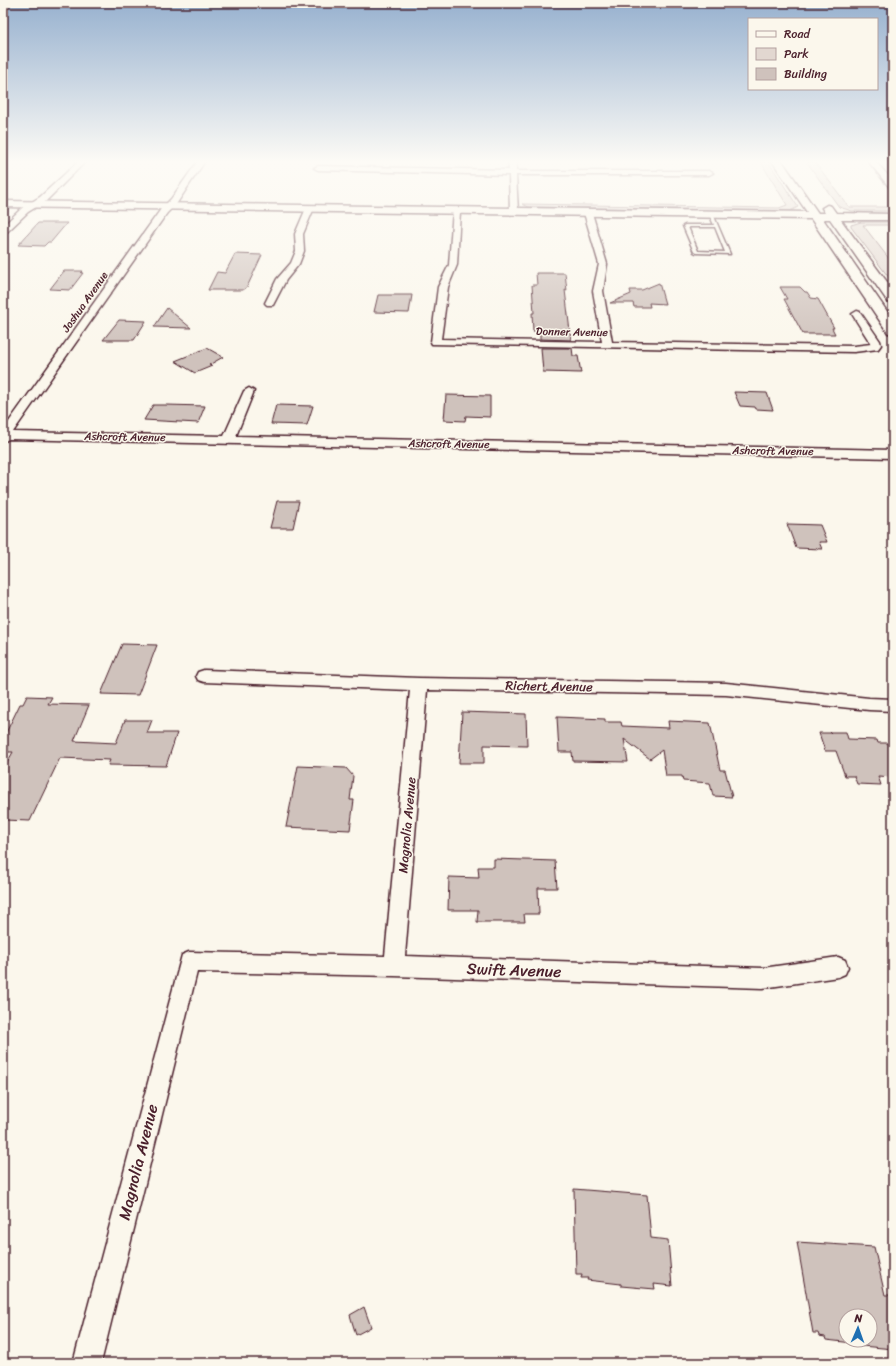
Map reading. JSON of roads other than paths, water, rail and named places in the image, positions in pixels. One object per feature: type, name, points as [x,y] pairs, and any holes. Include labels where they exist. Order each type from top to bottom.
[{"type":"street","points":[[3,232],[10,225]]},
{"type":"street","name":"Joshua Avenue","points":[[4,436],[156,225]]},
{"type":"street","points":[[270,303],[282,279],[295,264],[300,251],[299,234],[303,225]]},
{"type":"street","name":"Donner Avenue","points":[[455,225],[453,264],[443,287],[436,342],[854,348],[874,347],[876,345],[875,341],[857,314]]},
{"type":"street","points":[[591,225],[603,264],[598,291],[607,344]]},
{"type":"street","points":[[820,225],[893,330]]},
{"type":"street","points":[[839,225],[893,300]]},
{"type":"street","points":[[229,439],[249,391]]},
{"type":"street","name":"Ashcroft Avenue","points":[[4,436],[229,439],[893,454]]},
{"type":"street","name":"Richert Avenue","points":[[204,676],[419,684],[726,689],[869,704],[893,705]]},
{"type":"street","name":"Magnolia Avenue","points":[[394,966],[419,684]]},
{"type":"street","name":"Magnolia Avenue","points":[[87,1363],[189,962]]},
{"type":"street","name":"Swift Avenue","points":[[189,962],[394,966],[763,978],[838,967]]},
{"type":"lane","points":[[685,226],[716,226],[728,253],[696,252],[685,226]]}]
